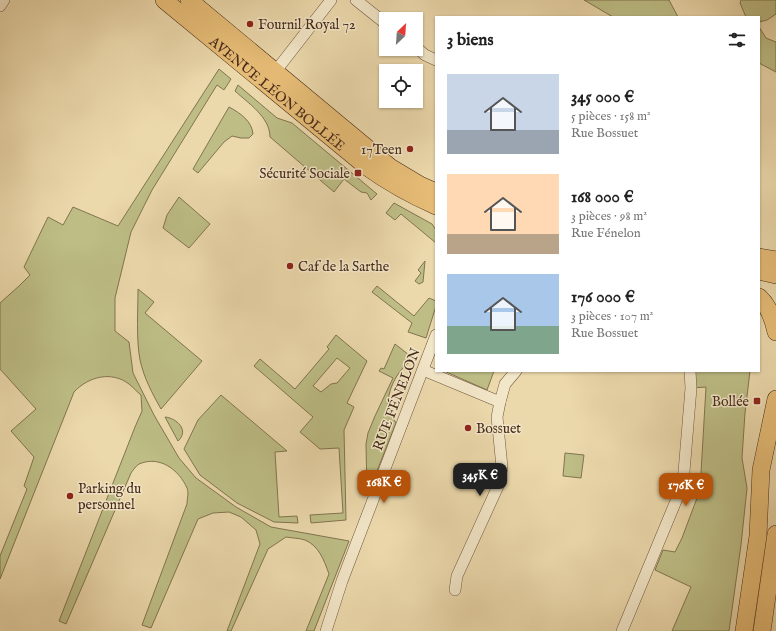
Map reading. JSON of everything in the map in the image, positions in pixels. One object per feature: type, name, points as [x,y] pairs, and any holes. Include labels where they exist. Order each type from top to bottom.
[{"type":"main road","name":"AVENUE LÉON BOLLÉE","points":[[164,0],[367,167],[415,197],[435,206]]},
{"type":"main road","name":"AVENUE LÉON BOLLÉE","points":[[189,0],[390,167],[420,186],[435,192]]},
{"type":"main road","points":[[760,257],[776,260]]},
{"type":"main road","points":[[760,272],[776,275]]},
{"type":"main road","points":[[760,298],[766,304],[774,320],[776,332]]},
{"type":"main road","points":[[744,631],[758,536],[761,470],[776,399]]},
{"type":"main road","points":[[762,631],[776,534]]},
{"type":"street","points":[[0,6],[4,0]]},
{"type":"street","points":[[275,72],[331,0]]},
{"type":"street","points":[[356,0],[379,18]]},
{"type":"street","points":[[423,53],[435,60]]},
{"type":"street","name":"RUE FÉNELON","points":[[326,631],[342,581],[435,338]]},
{"type":"street","points":[[423,370],[500,402]]},
{"type":"street","points":[[454,590],[457,576],[499,484],[502,467],[497,418],[505,384],[515,372]]},
{"type":"street","points":[[622,631],[683,484],[691,388],[690,372]]},
{"type":"green space","points":[[584,0],[669,0],[677,16],[611,16]]},
{"type":"green space","points":[[741,0],[776,0],[776,14],[767,20],[760,22],[760,16],[746,16],[740,3]]},
{"type":"green space","points":[[760,29],[766,38],[776,42],[776,72],[760,64]]},
{"type":"green space","points":[[219,69],[231,79],[224,90],[217,85],[152,190],[131,232],[115,298],[115,331],[129,342],[133,373],[154,415],[179,458],[196,478],[236,507],[271,527],[349,541],[314,631],[306,631],[329,574],[323,559],[314,546],[305,540],[286,537],[268,549],[231,631],[227,631],[260,544],[256,530],[241,517],[229,512],[213,513],[198,519],[151,628],[142,625],[187,504],[188,490],[184,481],[179,475],[168,466],[154,461],[139,464],[131,473],[66,624],[59,621],[142,411],[141,395],[122,380],[108,377],[101,377],[87,382],[74,392],[0,579],[0,556],[27,489],[24,486],[34,457],[11,431],[36,409],[0,369],[0,303],[30,275],[24,267],[48,217],[63,225],[73,207],[118,226]]},
{"type":"green space","points":[[238,85],[277,118],[292,123],[377,194],[371,200],[367,193],[361,192],[344,179],[334,192],[270,137],[269,130],[262,117],[235,91]]},
{"type":"green space","points":[[229,107],[248,121],[253,134],[249,138],[232,136],[224,142],[198,173],[193,169]]},
{"type":"green space","points":[[179,197],[210,224],[189,248],[163,228],[167,215]]},
{"type":"green space","points":[[394,203],[432,224],[435,228],[435,242],[401,214],[395,220],[386,213]]},
{"type":"green space","points":[[425,261],[423,282],[419,284],[415,281],[421,273],[418,270]]},
{"type":"green space","points":[[377,286],[414,316],[429,298],[435,301],[435,309],[426,338],[408,332],[412,323],[372,292]]},
{"type":"green space","points":[[138,289],[154,302],[145,313],[202,361],[161,409],[151,391],[140,360],[138,334]]},
{"type":"green space","points":[[336,335],[367,361],[347,403],[354,407],[344,430],[346,520],[311,523],[310,515],[343,513],[339,448],[320,449],[300,432],[313,417],[254,366],[260,359],[295,389],[329,349],[327,347]],"holes":[[[337,358],[350,368],[337,383],[331,384],[321,392],[313,386]]]},
{"type":"green space","points":[[395,344],[414,359],[404,367],[393,383],[388,405],[396,423],[367,496],[366,444],[368,433],[393,378],[379,371],[381,368],[384,369]]},
{"type":"green space","points":[[446,372],[494,372],[487,390]]},
{"type":"green space","points":[[690,372],[750,372],[742,458],[747,488],[729,631],[672,631],[691,587],[655,570],[663,550],[675,552],[682,538],[700,490],[706,387],[691,388]]},
{"type":"green space","points":[[221,395],[287,451],[275,452],[279,517],[297,516],[298,523],[274,522],[237,503],[200,475],[184,449],[198,420]]},
{"type":"green space","points":[[165,417],[177,422],[180,425],[183,433],[178,441]]},
{"type":"green space","points":[[565,453],[584,455],[581,478],[563,476]]},
{"type":"place","name":"Fournil Royal 72","points":[[250,24]]},
{"type":"place","name":"17Teen","points":[[410,149]]},
{"type":"place","name":"Sécurité Sociale","points":[[358,173]]},
{"type":"place","name":"Caf de la Sarthe","points":[[290,266]]},
{"type":"place","name":"Bollée","points":[[757,401]]},
{"type":"place","name":"Bossuet","points":[[468,428]]},
{"type":"place","name":"Parking du personnel","points":[[70,496]]}]
